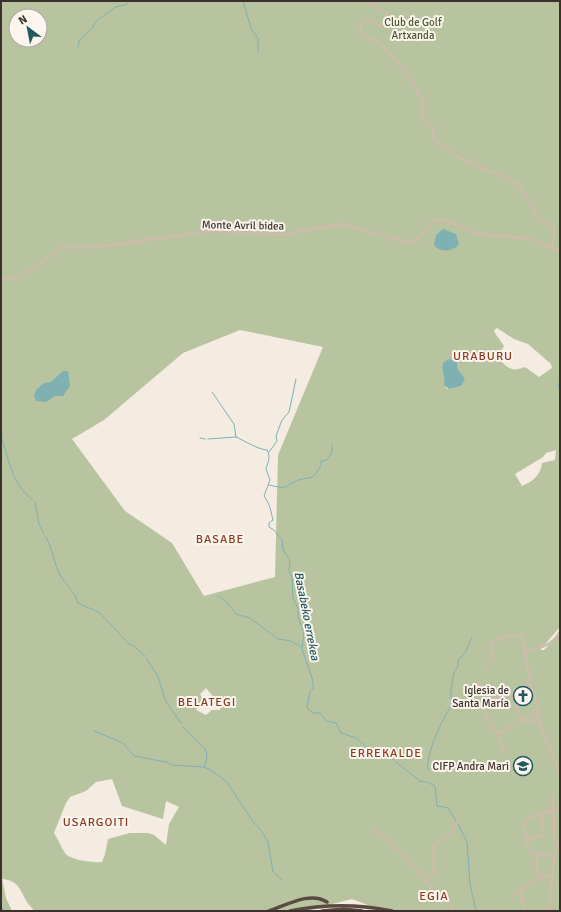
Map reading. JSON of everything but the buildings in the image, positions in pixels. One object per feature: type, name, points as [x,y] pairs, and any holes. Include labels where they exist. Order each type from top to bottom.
[{"type":"highway","points":[[269,911],[304,899],[316,897],[327,902]]},
{"type":"highway","points":[[323,911],[358,905],[392,911]]},
{"type":"highway","points":[[290,911],[321,906],[344,907],[362,911]]},
{"type":"street","points":[[368,1],[387,14],[388,21],[381,26],[369,20],[365,20],[360,26],[360,34],[380,43],[405,71],[423,100],[421,115],[433,128],[433,139],[460,158],[519,185],[531,204],[536,218],[549,223],[554,229],[555,235],[551,247],[560,252]]},
{"type":"street","name":"Monte Avril bidea","points":[[1,278],[14,280],[24,276],[56,249],[62,247],[97,247],[211,231],[283,234],[340,224],[410,243],[418,240],[433,221],[439,219],[481,234],[530,239],[551,247]]},
{"type":"street","points":[[525,651],[539,650],[556,637],[560,631]]},
{"type":"street","points":[[485,669],[490,664],[490,659],[493,654],[491,643],[510,635],[522,636],[530,681],[539,714],[522,720],[500,733],[498,740],[505,753]]},
{"type":"street","points":[[491,699],[512,695],[523,688],[530,681]]},
{"type":"street","points":[[478,682],[491,725],[495,731],[500,733]]},
{"type":"street","points":[[512,695],[522,720]]},
{"type":"street","points":[[538,710],[533,710],[534,716],[540,725],[560,774]]},
{"type":"street","points":[[531,721],[534,716]]},
{"type":"street","points":[[522,720],[531,721],[540,725]]},
{"type":"street","points":[[553,796],[554,843],[556,845]]},
{"type":"street","points":[[554,856],[537,854],[530,850],[524,827],[527,820],[535,815],[560,809]]},
{"type":"street","points":[[526,839],[544,836],[541,817]]},
{"type":"street","points":[[427,881],[434,872],[434,845],[451,834],[453,827],[459,821]]},
{"type":"street","points":[[372,828],[396,846],[438,893],[448,900],[454,911]]},
{"type":"street","points":[[549,911],[554,856],[556,845],[560,839]]},
{"type":"street","points":[[537,854],[537,880]]},
{"type":"street","points":[[537,876],[551,876]]},
{"type":"street","points":[[513,896],[520,893],[542,877]]},
{"type":"street","points":[[520,893],[526,911]]},
{"type":"green space","name":"Club de Golf Artxanda","points":[[1,1],[560,1],[560,627],[540,650],[544,650],[560,633],[560,911],[391,911],[373,907],[352,899],[305,911],[32,911],[33,909],[25,899],[18,886],[9,880],[2,879],[6,898],[12,911],[1,911]],"holes":[[[497,328],[514,339],[528,344],[551,364],[552,368],[539,377],[525,367],[520,369],[509,368],[497,357],[504,346],[494,330]],[[240,330],[323,347],[278,455],[275,577],[204,596],[172,543],[125,511],[72,439],[104,420],[183,353]],[[449,360],[458,366],[461,373],[461,386],[449,389],[446,388],[444,373],[446,363]],[[556,450],[555,460],[542,463],[540,471],[535,478],[522,486],[515,474],[543,457],[546,453]],[[206,688],[221,706],[220,710],[212,710],[206,715],[196,710],[204,701],[200,694]],[[112,779],[122,806],[163,819],[166,801],[179,807],[169,824],[166,845],[154,835],[148,833],[130,833],[108,839],[102,862],[71,858],[67,855],[54,833],[66,803],[70,797],[86,791],[96,782]]]},
{"type":"water","points":[[443,229],[456,234],[459,244],[453,249],[443,250],[434,245],[436,235]]},
{"type":"water","points":[[449,359],[457,362],[458,369],[465,379],[461,386],[449,389],[444,385],[443,363]]},
{"type":"water","points":[[63,371],[68,371],[70,386],[63,396],[55,396],[46,402],[36,401],[34,395],[36,390],[44,383],[51,382]]},
{"type":"waterway","points":[[78,47],[79,41],[93,27],[96,21],[116,7],[127,4],[128,1]]},
{"type":"waterway","points":[[243,1],[251,28],[258,39],[258,52]]},
{"type":"waterway","points":[[269,452],[277,441],[276,436],[282,420],[289,412],[296,379]]},
{"type":"waterway","points":[[558,384],[560,390]]},
{"type":"waterway","points":[[1,387],[1,398]]},
{"type":"waterway","name":"Basabeko errekea","points":[[212,392],[234,424],[236,437],[255,447],[267,450],[269,455],[266,469],[270,480],[264,496],[269,505],[273,520],[269,523],[269,527],[274,530],[282,540],[283,550],[290,560],[289,571],[292,577],[293,598],[298,608],[298,617],[304,633],[302,649],[314,688],[310,691],[307,708],[313,713],[320,713],[326,721],[336,723],[341,733],[356,738],[368,748]]},
{"type":"waterway","points":[[1,428],[2,435]]},
{"type":"waterway","points":[[208,439],[236,437]]},
{"type":"waterway","points":[[200,438],[205,439]]},
{"type":"waterway","points":[[2,439],[12,472],[26,494],[32,499]]},
{"type":"waterway","points":[[269,485],[283,488],[298,480],[313,477],[321,466],[321,461],[327,460],[332,453],[332,445]]},
{"type":"waterway","points":[[35,502],[39,524],[44,534]]},
{"type":"waterway","points":[[46,537],[59,573],[75,595],[78,603],[100,613],[129,644],[135,647]]},
{"type":"waterway","points":[[218,596],[227,602],[236,614],[250,618],[278,639],[291,641],[302,647]]},
{"type":"waterway","points":[[428,770],[429,755],[432,746],[444,718],[452,705],[451,693],[454,673],[458,666],[458,661],[466,651],[472,637]]},
{"type":"waterway","points":[[136,648],[145,656]]},
{"type":"waterway","points":[[146,658],[158,677],[166,702],[181,723]]},
{"type":"waterway","points":[[183,727],[206,750],[207,759],[204,767]]},
{"type":"waterway","points":[[94,731],[123,743],[134,756],[166,762],[172,765],[204,767],[211,770],[227,782],[268,842],[273,872],[282,880]]},
{"type":"waterway","name":"Basabeko errekea","points":[[385,754],[394,760]]},
{"type":"waterway","name":"Basabeko errekea","points":[[396,762],[419,780]]},
{"type":"waterway","name":"Basabeko errekea","points":[[419,781],[427,782],[435,786],[437,806],[448,808],[456,821]]},
{"type":"waterway","name":"Basabeko errekea","points":[[458,824],[467,842],[470,884],[476,911]]},
{"type":"waterway","points":[[1,904],[3,911]]},
{"type":"place","name":"Iglesia de Santa María","points":[[523,696]]},
{"type":"place","name":"CIFP Andra Mari","points":[[523,766]]},
{"type":"district","name":"URABURU","points":[[483,356]]},
{"type":"district","name":"BASABE","points":[[220,539]]},
{"type":"district","name":"BELATEGI","points":[[207,702]]},
{"type":"district","name":"ERREKALDE","points":[[386,753]]},
{"type":"district","name":"USARGOITI","points":[[96,822]]},
{"type":"district","name":"EGIA","points":[[434,896]]}]
